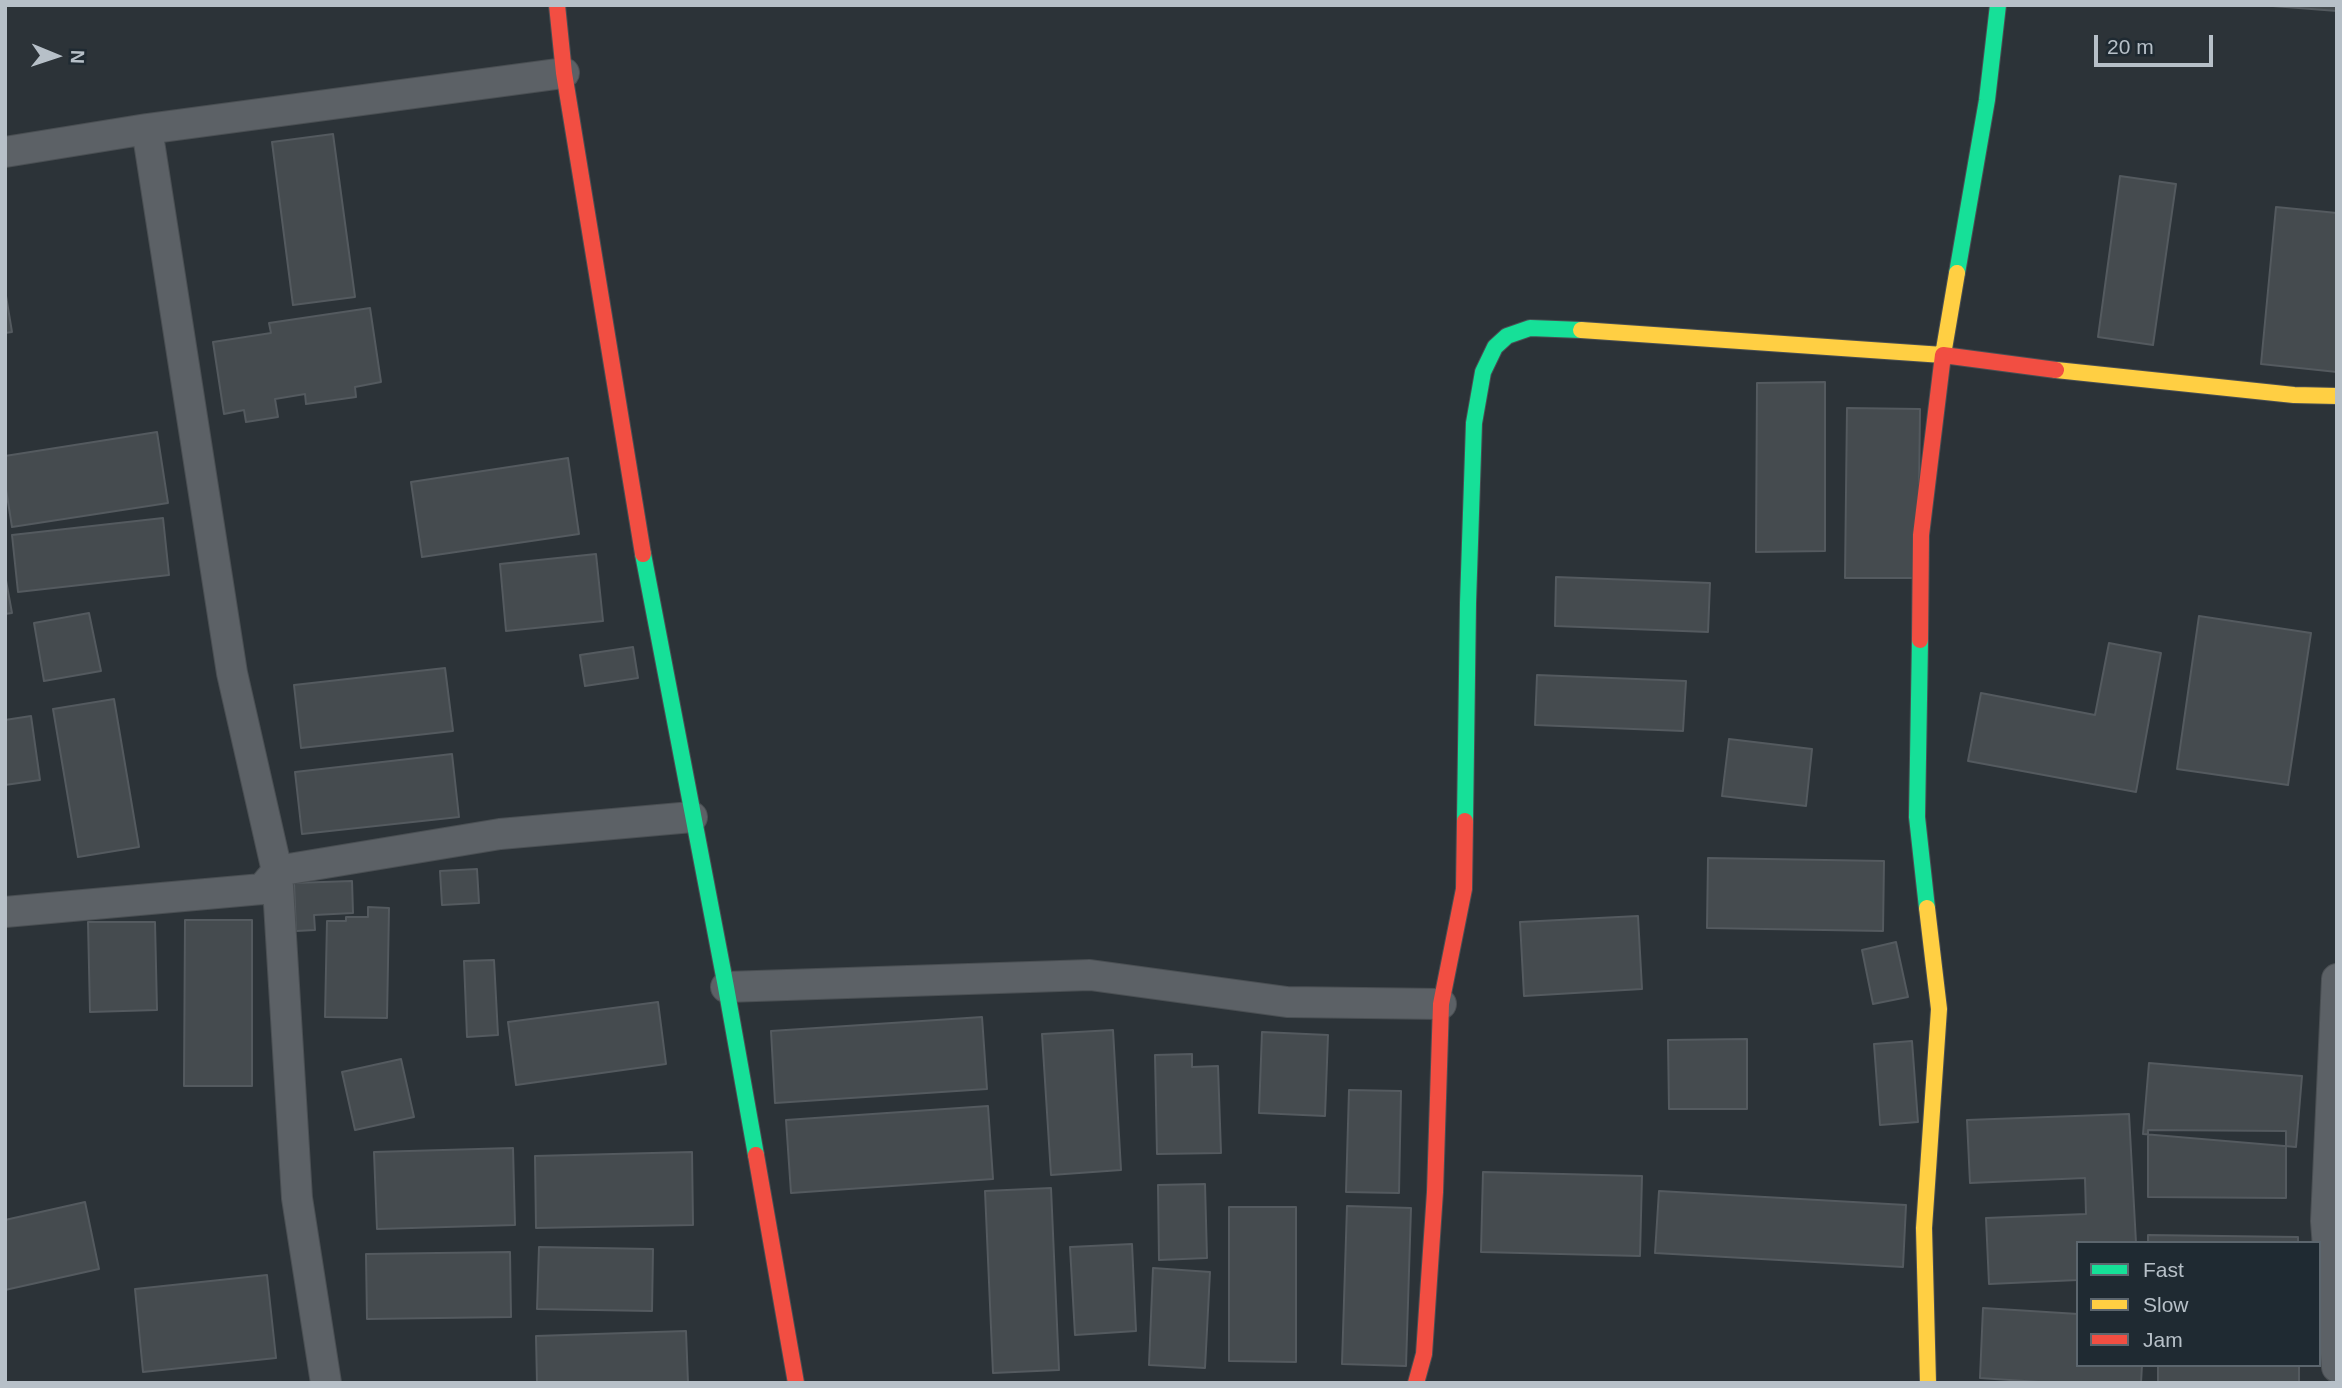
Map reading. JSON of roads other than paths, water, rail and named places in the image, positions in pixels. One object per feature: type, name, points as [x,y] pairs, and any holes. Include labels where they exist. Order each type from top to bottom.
[{"type":"street","points":[[557,5],[564,73],[641,545],[726,987],[796,1383]]},
{"type":"street","points":[[1928,1383],[1924,1228],[1940,1009],[1917,817],[1921,535],[1943,355],[1987,100],[1998,5]]},
{"type":"street","points":[[5,152],[147,129],[564,73]]},
{"type":"street","points":[[147,129],[232,673],[277,872],[297,1198],[326,1383]]},
{"type":"street","points":[[1416,1383],[1424,1354],[1435,1192],[1441,1004],[1464,889],[1468,603],[1474,423],[1483,372],[1495,347],[1507,336],[1531,328],[1610,331],[1943,355],[2098,376],[2294,396],[2337,396]]},
{"type":"street","points":[[5,912],[262,889],[277,872],[500,834],[692,817]]},
{"type":"street","points":[[726,987],[1090,975],[1287,1002],[1441,1004]]},
{"type":"street","points":[[2337,979],[2326,1221],[2337,1367]]}]
